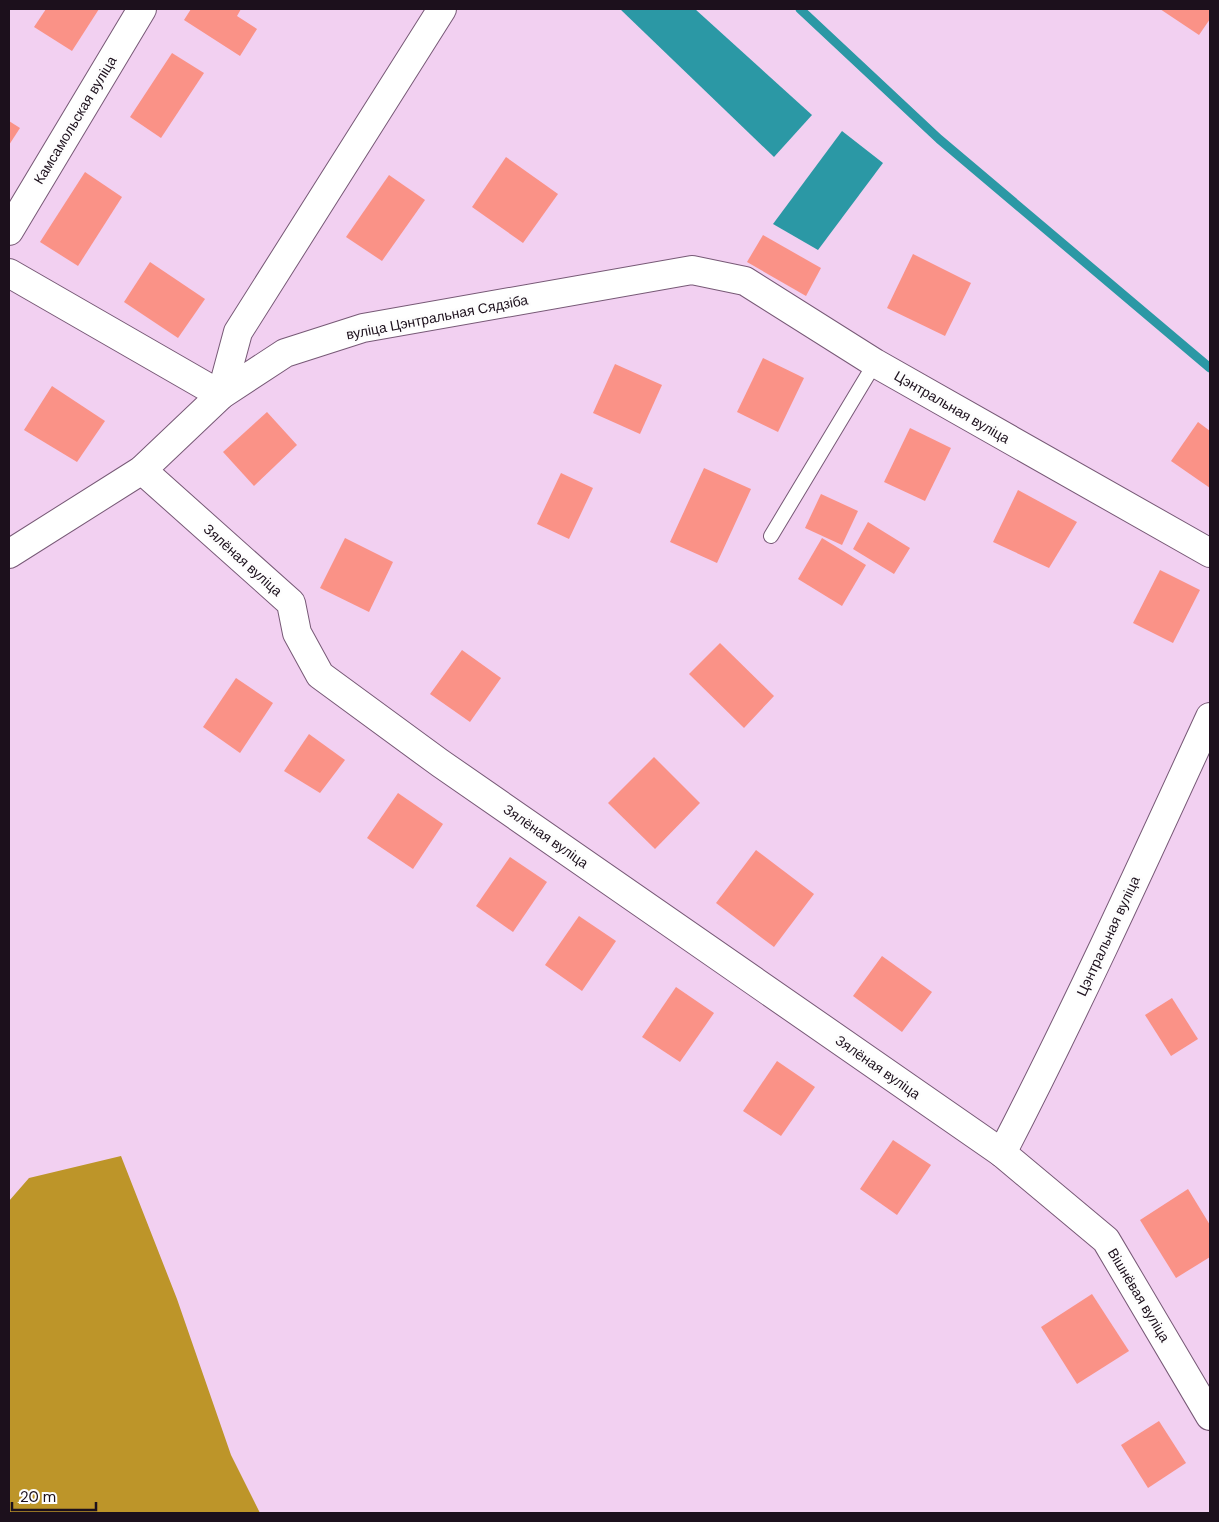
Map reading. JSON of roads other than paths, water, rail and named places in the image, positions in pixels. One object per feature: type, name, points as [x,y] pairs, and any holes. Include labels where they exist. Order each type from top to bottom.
[{"type":"street","name":"Камсамольская вуліца","points":[[9,231],[142,9]]},
{"type":"street","points":[[9,272],[222,395],[238,332],[442,9]]},
{"type":"street","name":"вуліца Цэнтральная Сядзіба","points":[[9,554],[142,470],[222,395],[285,353],[364,328],[692,270]]},
{"type":"street","name":"Цэнтральная вуліца","points":[[692,270],[744,281],[875,363],[1210,553]]},
{"type":"street","name":"Зялёная вуліца","points":[[142,470],[291,604],[297,633],[320,675],[440,763],[1002,1153]]},
{"type":"street","name":"Цэнтральная вуліца","points":[[1002,1153],[1109,936],[1210,717]]},
{"type":"street","name":"Вішнёвая вуліца","points":[[1002,1153],[1106,1240],[1210,1416]]},
{"type":"lane","points":[[770,536],[875,363]]},
{"type":"water","points":[[620,9],[695,9],[812,115],[774,157]]},
{"type":"water","points":[[842,131],[883,163],[818,250],[773,224]]},
{"type":"waterway","points":[[800,9],[939,139],[1210,368]]}]
